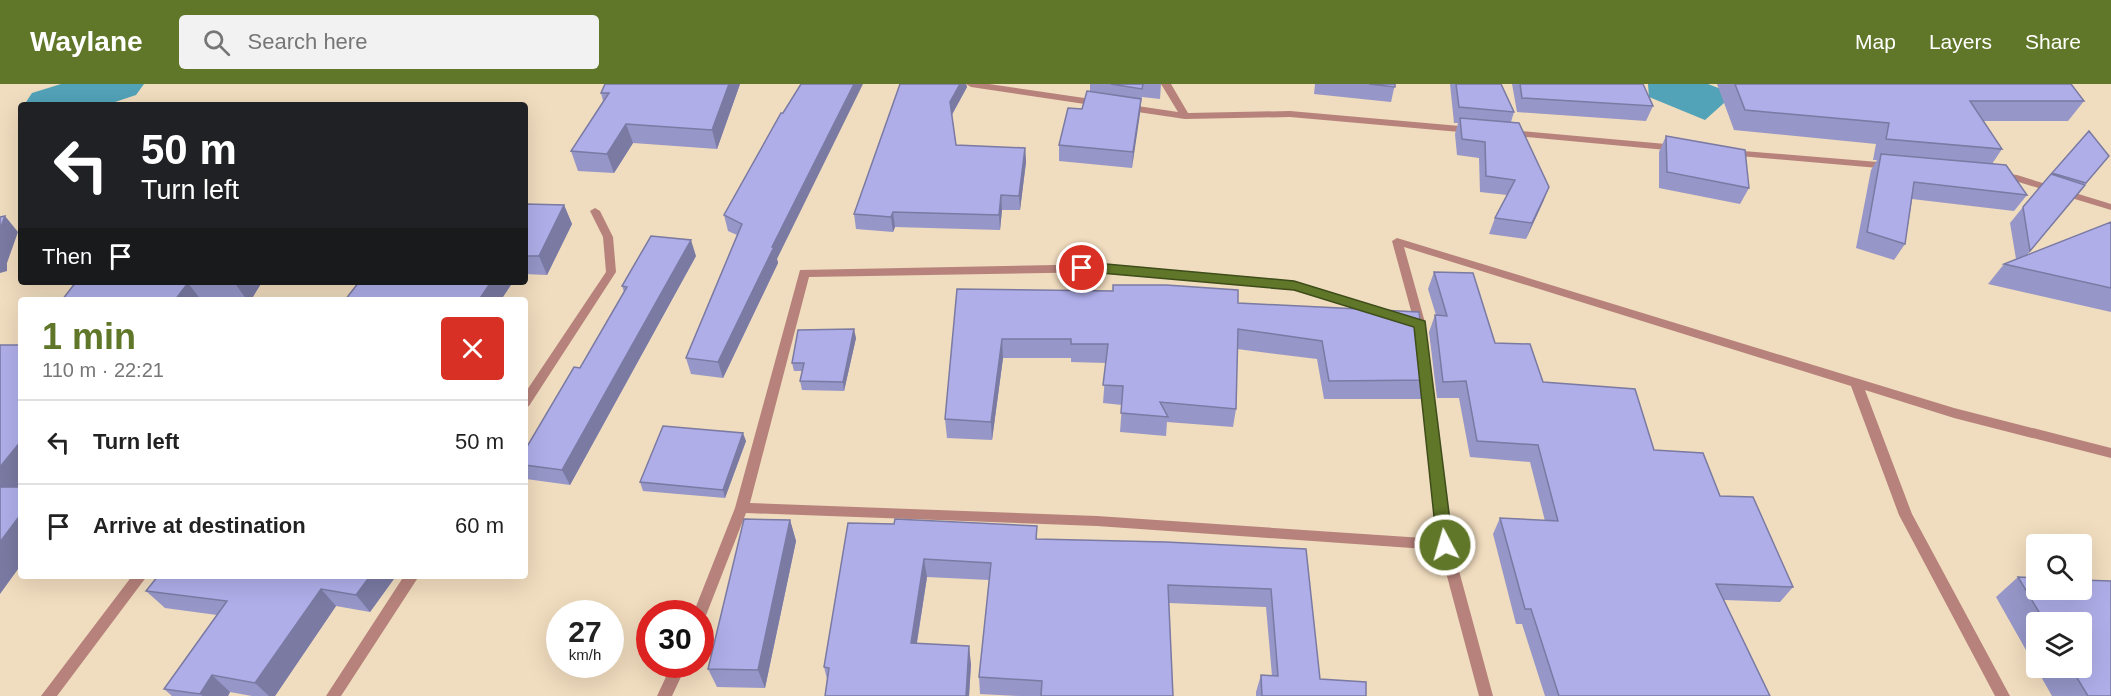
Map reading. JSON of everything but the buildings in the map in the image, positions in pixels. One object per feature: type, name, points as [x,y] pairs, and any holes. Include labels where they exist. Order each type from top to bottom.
[{"type":"street","points":[[971,84],[1106,104]]},
{"type":"street","points":[[1166,84],[1185,116]]},
{"type":"street","points":[[1117,106],[1185,116],[1290,114],[1480,131]]},
{"type":"street","points":[[1503,133],[1693,149]]},
{"type":"street","points":[[1717,152],[1906,168]]},
{"type":"street","points":[[1989,175],[2013,177],[2111,207]]},
{"type":"street","points":[[528,398],[611,272],[608,237],[595,211]]},
{"type":"street","points":[[706,600],[742,508],[804,273],[1106,268],[1294,285],[1412,324],[1396,241],[1954,413],[2111,453]]},
{"type":"street","points":[[1424,359],[1445,545],[1486,696]]},
{"type":"street","points":[[1856,383],[1906,515],[2003,696]]},
{"type":"street","points":[[742,508],[1097,521],[1445,545]]},
{"type":"street","points":[[48,696],[138,579]]},
{"type":"street","points":[[333,696],[410,579]]},
{"type":"street","points":[[664,696],[673,678]]},
{"type":"water","points":[[1648,84],[1708,84],[1734,94],[1705,120],[1649,97]]},
{"type":"waterway","points":[[60,102],[117,84]]},
{"type":"route","points":[[1082,268],[1106,268],[1294,285],[1420,324],[1445,545]]}]
